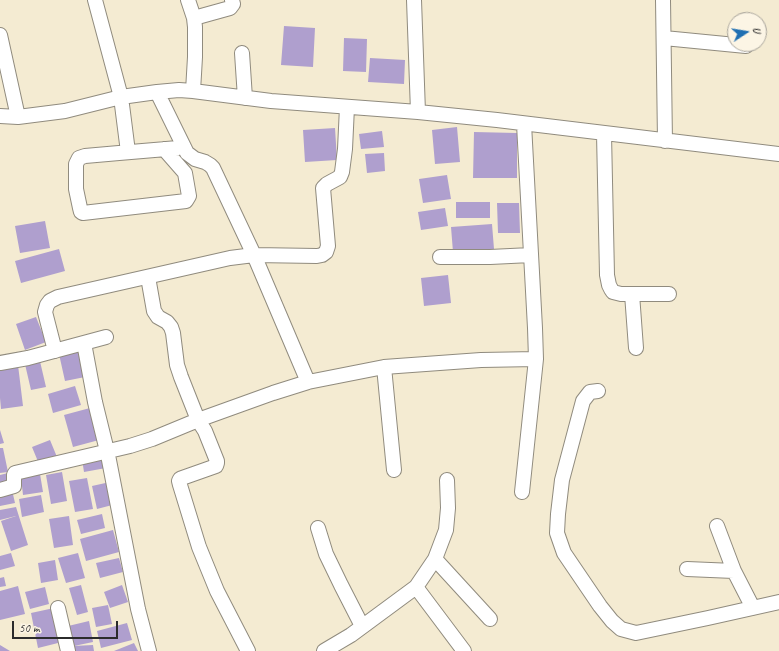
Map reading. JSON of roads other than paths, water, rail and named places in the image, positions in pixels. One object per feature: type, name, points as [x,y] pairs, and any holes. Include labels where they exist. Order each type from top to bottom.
[{"type":"street","points":[[95,0],[120,97],[128,152]]},
{"type":"street","points":[[188,0],[194,18],[195,27],[193,91]]},
{"type":"street","points":[[194,18],[230,8],[233,4],[232,0]]},
{"type":"street","points":[[414,0],[418,112]]},
{"type":"street","points":[[663,0],[665,141]]},
{"type":"street","points":[[0,35],[18,117]]},
{"type":"street","points":[[664,38],[727,44]]},
{"type":"street","points":[[242,53],[244,98]]},
{"type":"street","points":[[0,116],[18,117],[65,111],[120,97],[179,90],[244,98],[418,112],[779,154]]},
{"type":"street","points":[[157,92],[187,153],[213,168],[254,254],[308,382]]},
{"type":"street","points":[[55,351],[45,312],[50,300],[58,297],[230,258],[254,254],[317,256],[326,252],[328,246],[323,188],[340,177],[342,172],[348,107]]},
{"type":"street","points":[[522,492],[536,359],[536,328],[524,124]]},
{"type":"street","points":[[604,134],[608,275],[610,289],[617,294],[669,294]]},
{"type":"street","points":[[171,148],[185,173],[189,196],[186,201],[83,213],[81,212],[76,188],[77,160],[85,156],[128,152],[171,148]]},
{"type":"street","points":[[440,257],[531,255]]},
{"type":"street","points":[[148,277],[154,311],[158,317],[167,322],[171,327],[177,365],[181,377],[198,420],[205,431],[217,460],[216,466],[182,478],[179,481],[180,485],[200,548],[217,591],[248,651]]},
{"type":"street","points":[[632,294],[636,348]]},
{"type":"street","points":[[0,363],[55,351],[106,337]]},
{"type":"street","points":[[84,343],[138,609],[149,651]]},
{"type":"street","points":[[0,490],[14,486],[15,473],[130,446],[273,393],[308,382],[384,367],[481,360],[536,359]]},
{"type":"street","points":[[384,367],[394,470]]},
{"type":"street","points":[[598,391],[590,392],[583,401],[562,480],[557,533],[564,553],[612,621],[621,629],[636,633],[779,602]]},
{"type":"street","points":[[324,651],[416,587],[435,560],[446,530],[448,508],[447,480]]},
{"type":"street","points":[[717,526],[734,571],[753,608]]},
{"type":"street","points":[[318,528],[326,554],[362,626]]},
{"type":"street","points":[[435,560],[490,619]]},
{"type":"street","points":[[687,569],[734,571]]},
{"type":"street","points":[[416,587],[464,651]]},
{"type":"street","points":[[58,608],[68,651]]}]
